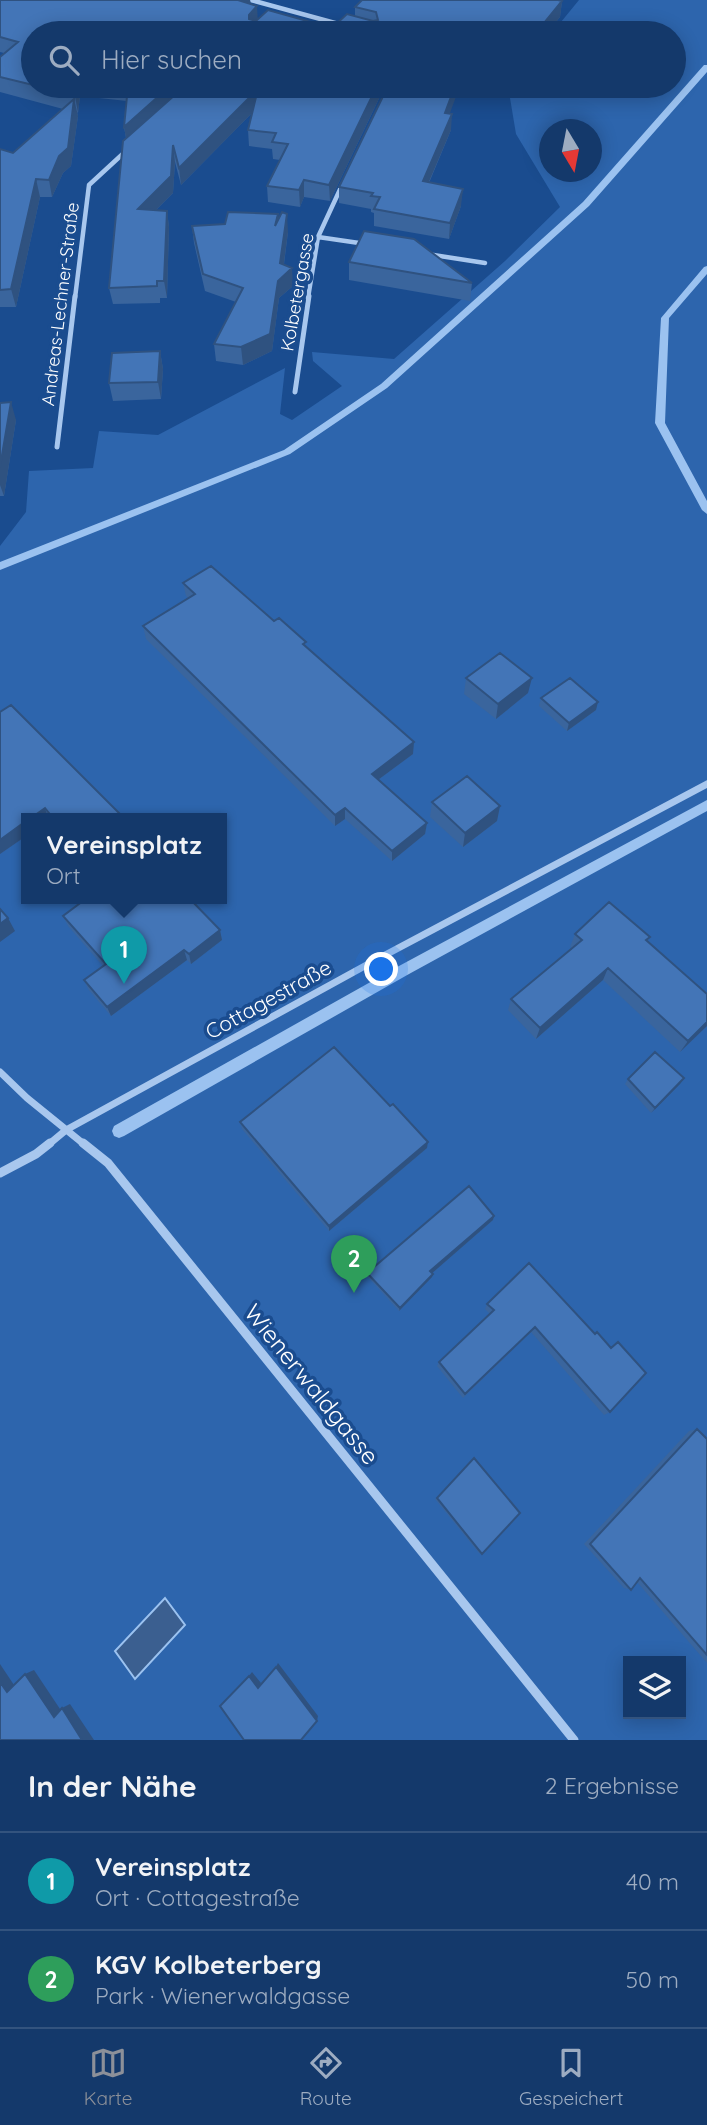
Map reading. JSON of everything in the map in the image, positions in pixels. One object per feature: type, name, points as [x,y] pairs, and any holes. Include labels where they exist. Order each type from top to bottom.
[{"type":"street","points":[[251,0],[329,21]]},
{"type":"street","points":[[272,17],[289,0]]},
{"type":"street","name":"Andreas-Lechner-Straße","points":[[57,447],[89,186],[128,149]]},
{"type":"street","name":"Kolbetergasse","points":[[295,392],[318,237],[348,174]]},
{"type":"street","points":[[318,237],[369,245]]},
{"type":"street","points":[[421,253],[485,263]]},
{"type":"street","name":"Cottagestraße","points":[[0,1173],[36,1154],[66,1130],[372,962],[707,784]]},
{"type":"street","name":"Wienerwaldgasse","points":[[0,1072],[108,1163],[574,1740]]},
{"type":"shaded area","points":[[579,0],[707,0],[707,1740],[0,1740],[0,546],[26,512],[29,471],[93,468],[99,431],[158,435],[285,368],[280,414],[292,420],[342,386],[313,361],[312,352],[394,359],[505,261],[560,207],[545,182],[602,182],[602,119],[539,119],[539,172],[516,134],[510,98],[686,98],[686,21],[562,21]]},
{"type":"shaded area","points":[[165,1598],[185,1625],[135,1679],[115,1651]]},
{"type":"building","points":[[0,0],[238,0],[257,6],[249,15],[249,19],[256,21],[21,21],[21,82],[0,77],[0,57],[18,42],[0,37]]},
{"type":"building","points":[[362,0],[562,1],[546,21],[373,21],[378,20],[376,12],[355,7]]},
{"type":"building","points":[[268,10],[307,21],[256,21]]},
{"type":"building","points":[[347,14],[373,21],[340,21]]},
{"type":"building","points":[[127,98],[157,98],[124,127]]},
{"type":"building","points":[[171,98],[249,98],[179,168],[173,145],[171,176],[138,209],[167,211],[164,281],[157,281],[157,286],[109,288],[123,141]]},
{"type":"building","points":[[256,98],[371,98],[329,185],[304,180],[299,190],[267,186],[288,144],[272,142],[276,133],[248,130]]},
{"type":"building","points":[[382,98],[451,98],[445,113],[452,114],[423,181],[463,189],[450,223],[374,209],[380,197],[371,196],[373,193],[339,187]]},
{"type":"building","points":[[74,99],[68,148],[59,156],[49,180],[36,179],[11,289],[0,290],[0,149],[13,153]]},
{"type":"building","points":[[228,212],[278,214],[275,226],[282,212],[287,214],[280,263],[292,268],[278,281],[270,334],[241,347],[214,344],[243,288],[203,274],[192,226],[225,224]]},
{"type":"building","points":[[364,231],[414,239],[472,283],[349,262]]},
{"type":"building","points":[[160,351],[158,382],[109,383],[112,353]]},
{"type":"building","points":[[11,402],[0,467],[0,403]]},
{"type":"building","points":[[211,566],[274,621],[279,618],[306,642],[303,644],[414,742],[372,774],[427,823],[392,851],[345,808],[335,815],[143,626],[195,594],[183,583]]},
{"type":"building","points":[[500,653],[532,678],[498,704],[466,678]]},
{"type":"building","points":[[570,678],[598,702],[569,723],[541,698]]},
{"type":"building","points":[[11,705],[119,813],[49,813],[45,808],[38,813],[21,813],[21,825],[0,840],[0,712]]},
{"type":"building","points":[[467,776],[500,806],[465,833],[432,802]]},
{"type":"building","points":[[609,902],[650,937],[646,940],[707,994],[707,1022],[688,1041],[608,968],[540,1028],[511,999],[582,940],[575,934]]},
{"type":"building","points":[[79,904],[195,904],[220,930],[189,954],[184,950],[107,1007],[84,980],[106,964],[63,916]]},
{"type":"building","points":[[0,909],[8,918],[0,924]]},
{"type":"building","points":[[334,1047],[428,1142],[329,1226],[240,1122]]},
{"type":"building","points":[[655,1052],[684,1078],[655,1108],[628,1079]]},
{"type":"building","points":[[469,1186],[494,1216],[430,1271],[433,1274],[400,1308],[367,1273]]},
{"type":"building","points":[[529,1263],[595,1334],[597,1332],[611,1348],[618,1342],[646,1373],[610,1412],[535,1327],[465,1394],[439,1362],[494,1310],[487,1304]]},
{"type":"building","points":[[697,1429],[707,1439],[707,1655],[640,1578],[631,1590],[590,1544]]},
{"type":"building","points":[[474,1458],[520,1513],[482,1554],[437,1498]]},
{"type":"building","points":[[276,1667],[317,1721],[301,1740],[244,1740],[220,1706],[249,1676],[258,1688]]},
{"type":"building","points":[[25,1674],[54,1717],[62,1708],[82,1740],[0,1740],[0,1682],[7,1692]]},
{"type":"waterway","points":[[686,91],[707,67]]},
{"type":"waterway","points":[[0,566],[287,452],[384,386],[586,204],[680,98]]},
{"type":"waterway","points":[[707,269],[665,318],[660,423],[707,510]]},
{"type":"waterway","points":[[119,1131],[404,970],[707,805]]},
{"type":"place","name":"Vereinsplatz","points":[[124,984]]},
{"type":"place","name":"KGV Kolbeterberg","points":[[354,1293]]}]
